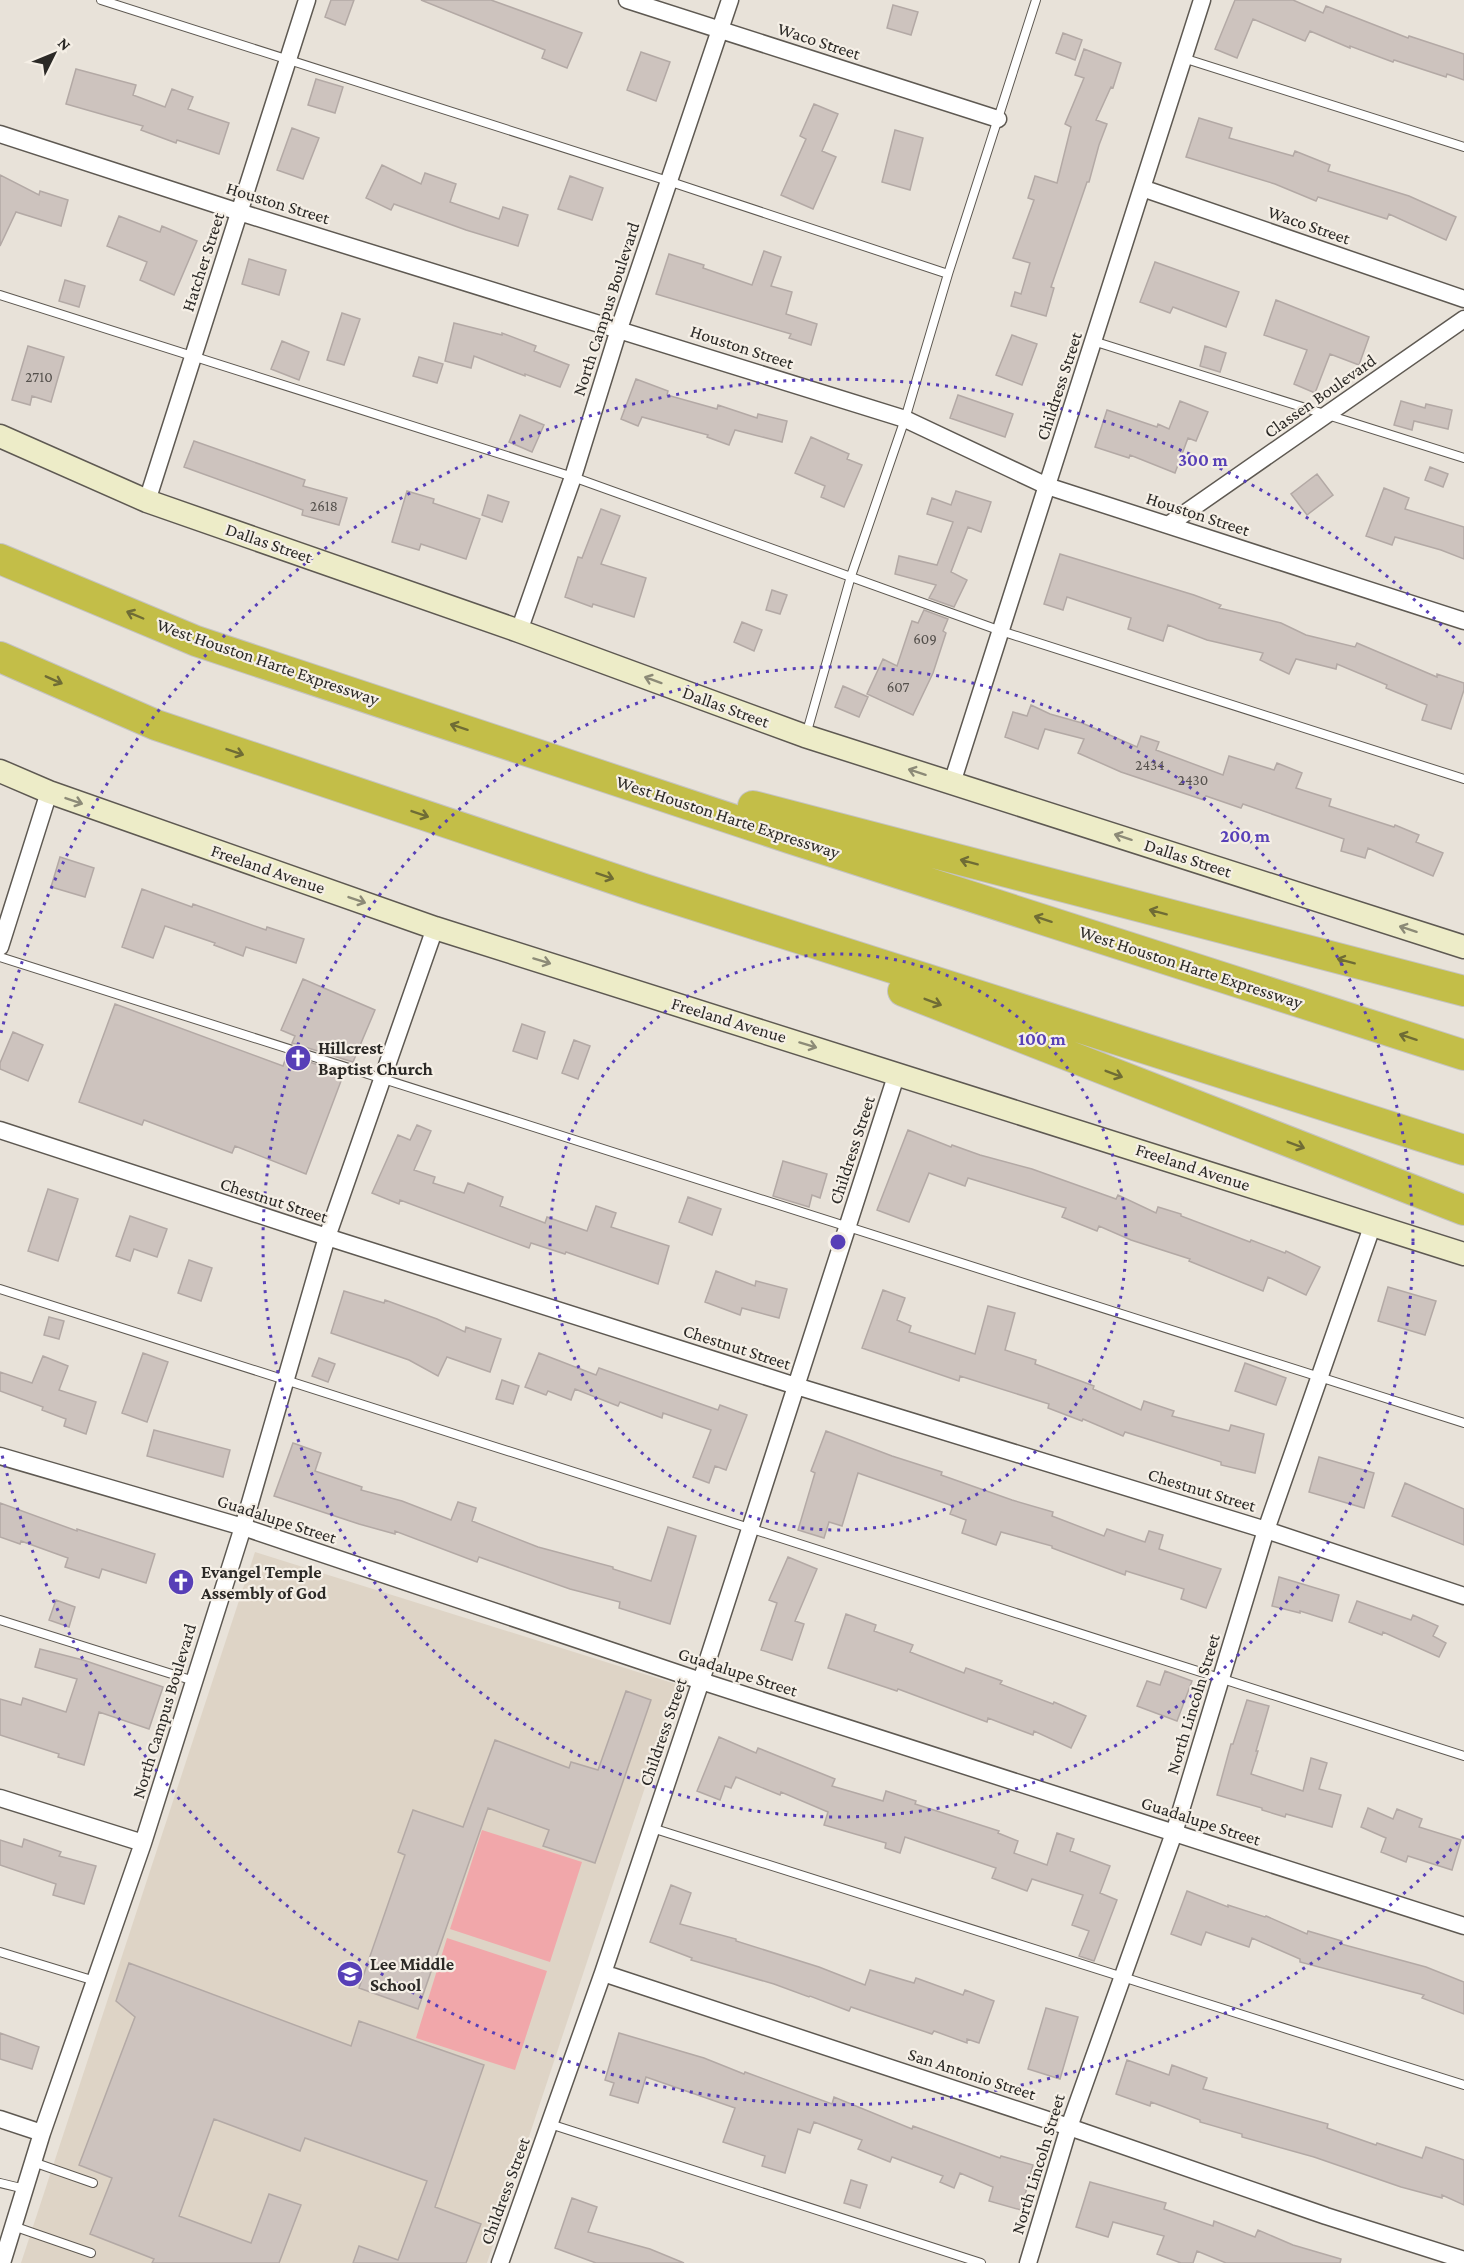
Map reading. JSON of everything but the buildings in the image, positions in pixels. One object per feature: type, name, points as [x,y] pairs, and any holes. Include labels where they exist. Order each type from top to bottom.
[{"type":"highway","name":"West Houston Harte Expressway","points":[[0,559],[196,641],[789,838],[1464,1054]]},
{"type":"highway","points":[[0,657],[156,725],[644,889],[1464,1150]]},
{"type":"highway","points":[[502,741],[1464,992]]},
{"type":"highway","points":[[644,889],[1464,1210]]},
{"type":"main road","name":"Dallas Street","points":[[0,436],[147,501],[519,631],[805,736],[1464,947]]},
{"type":"main road","name":"Freeland Avenue","points":[[0,771],[48,792],[435,928],[1464,1254]]},
{"type":"street","name":"Hatcher Street","points":[[147,501],[307,0]]},
{"type":"street","name":"Waco Street","points":[[627,0],[998,119]]},
{"type":"street","name":"North Campus Boulevard","points":[[519,631],[573,477],[619,328],[730,0]]},
{"type":"street","name":"Childress Street","points":[[952,783],[1202,0]]},
{"type":"street","name":"Houston Street","points":[[0,134],[239,212],[619,328],[905,419],[1047,486],[1464,621]]},
{"type":"street","name":"Waco Street","points":[[1142,188],[1464,299]]},
{"type":"street","name":"Classen Boulevard","points":[[1168,525],[1464,320]]},
{"type":"street","points":[[0,947],[48,792]]},
{"type":"street","name":"North Campus Boulevard","points":[[2,2263],[42,2133],[143,1844],[243,1527],[327,1238],[435,928]]},
{"type":"street","name":"Childress Street","points":[[500,2263],[652,1828],[897,1073]]},
{"type":"street","name":"Chestnut Street","points":[[0,1130],[327,1238],[796,1386],[1266,1530],[1464,1596]]},
{"type":"street","name":"North Lincoln Street","points":[[1028,2263],[1069,2127],[1174,1833],[1266,1530],[1373,1224]]},
{"type":"street","name":"Guadalupe Street","points":[[0,1456],[243,1527],[701,1681],[1464,1926]]},
{"type":"street","points":[[0,1798],[143,1844]]},
{"type":"street","name":"San Antonio Street","points":[[603,1973],[1069,2127],[1326,2216],[1464,2260]]},
{"type":"street","points":[[0,2119],[42,2133]]},
{"type":"lane","points":[[101,0],[668,181],[948,274]]},
{"type":"lane","points":[[805,736],[851,576],[905,419],[948,274],[1036,0]]},
{"type":"lane","points":[[1184,58],[1464,147]]},
{"type":"lane","points":[[0,295],[573,477],[1001,631],[1464,779]]},
{"type":"lane","points":[[1093,341],[1464,458]]},
{"type":"lane","points":[[0,957],[1464,1423]]},
{"type":"lane","points":[[0,1288],[1464,1756]]},
{"type":"lane","points":[[0,1620],[194,1681]]},
{"type":"lane","points":[[652,1828],[1464,2085]]},
{"type":"lane","points":[[0,1952],[95,1981]]},
{"type":"lane","points":[[550,2124],[981,2263]]},
{"type":"lane","points":[[33,2162],[93,2182]]},
{"type":"lane","points":[[0,2182],[24,2189]]},
{"type":"lane","points":[[13,2226],[91,2253]]},
{"type":"shaded area","name":"Lee Middle School","points":[[255,1552],[679,1685],[487,2263],[21,2263]]},
{"type":"shaded area","points":[[482,1830],[582,1862],[550,1962],[450,1929]]},
{"type":"shaded area","points":[[447,1938],[547,1971],[515,2070],[416,2038]]},
{"type":"place","name":"Hillcrest Baptist Church","points":[[298,1058]]},
{"type":"place","name":"Evangel Temple Assembly of God","points":[[181,1582]]},
{"type":"place","name":"Lee Middle School","points":[[350,1974]]}]
